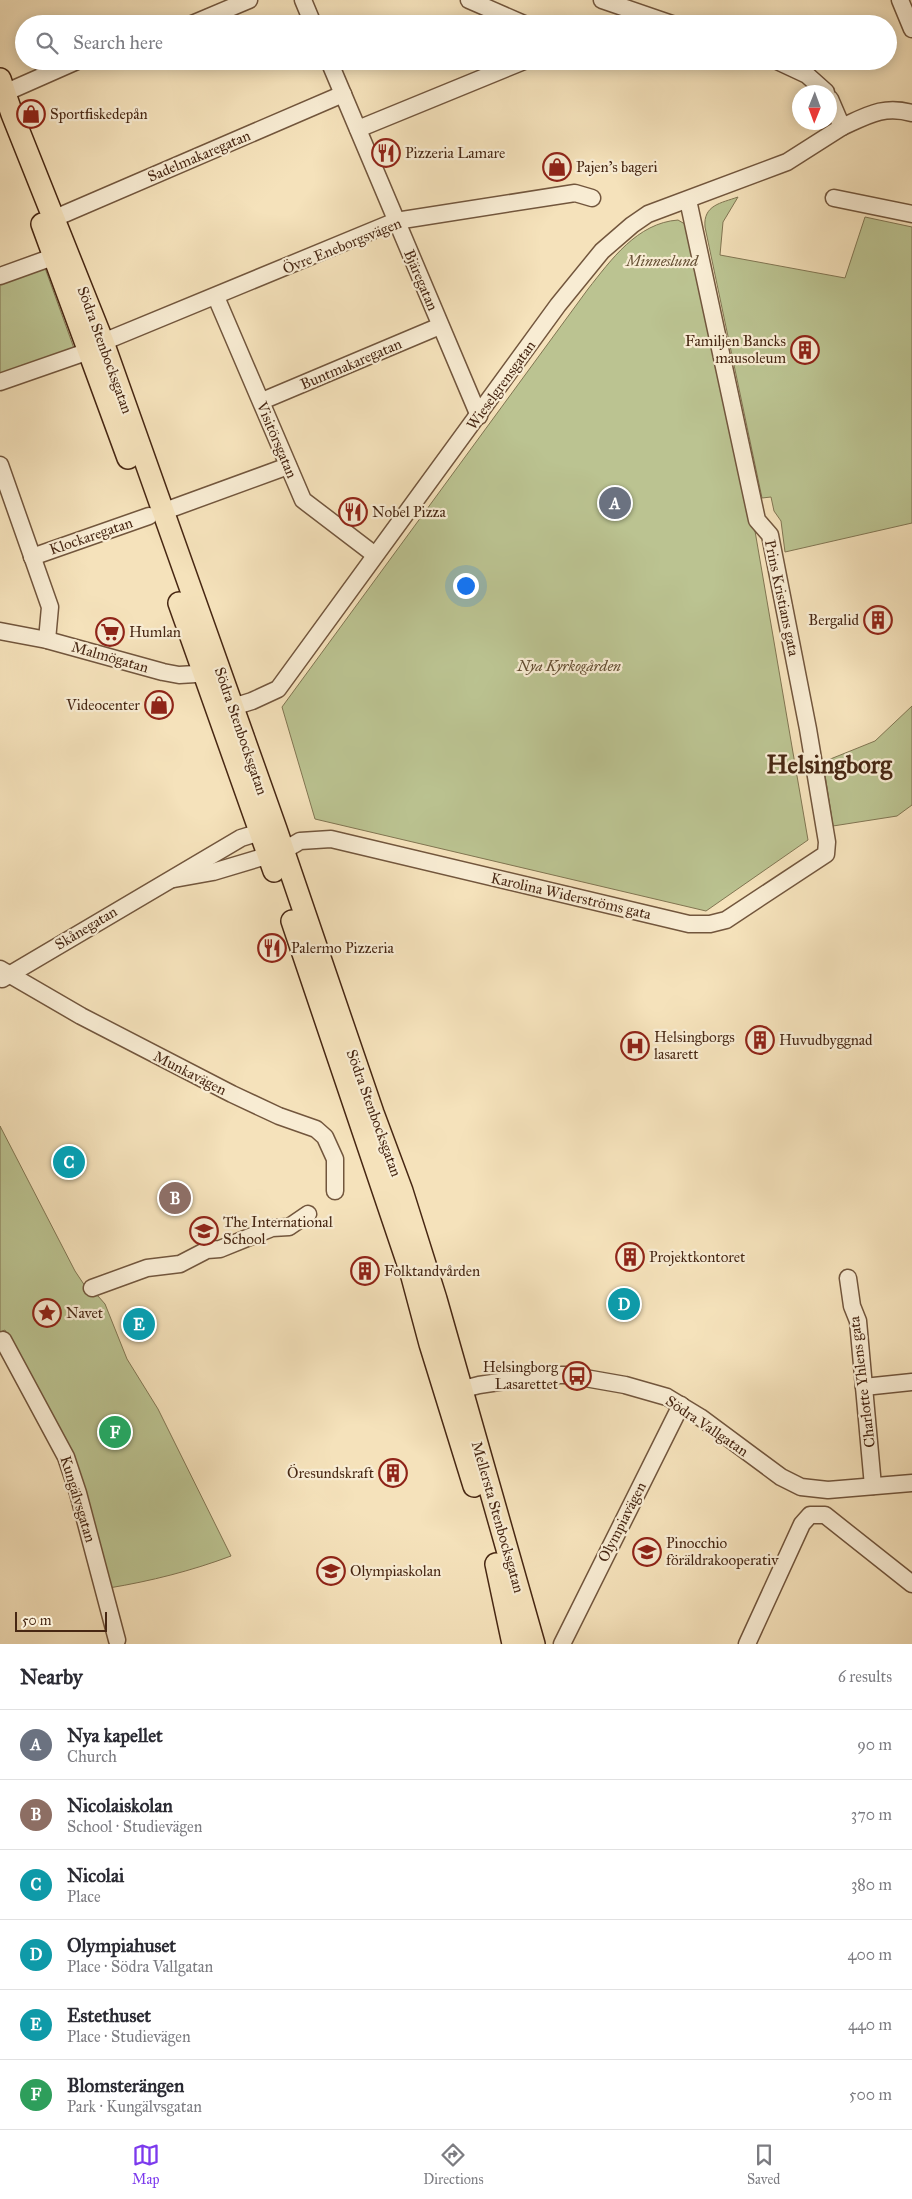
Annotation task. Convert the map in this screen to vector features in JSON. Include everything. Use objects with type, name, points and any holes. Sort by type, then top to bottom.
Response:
[{"type":"main road","name":"Södra Stenbocksgatan","points":[[1,89],[55,218],[61,254]]},
{"type":"main road","name":"Södra Stenbocksgatan","points":[[0,114],[61,254],[96,347],[268,830],[284,849],[373,1114],[402,1191],[454,1391]]},
{"type":"main road","name":"Mellersta Stenbocksgatan","points":[[454,1391],[526,1643]]},
{"type":"street","points":[[213,15],[249,0]]},
{"type":"street","points":[[303,0],[309,15]]},
{"type":"street","points":[[469,0],[503,15]]},
{"type":"street","points":[[602,0],[646,15]]},
{"type":"street","points":[[900,0],[912,29]]},
{"type":"street","points":[[1,89],[52,70]]},
{"type":"street","name":"Bjäregatan","points":[[333,70],[479,416]]},
{"type":"street","points":[[358,129],[502,70]]},
{"type":"street","points":[[796,70],[806,75],[818,85]]},
{"type":"street","name":"Sadelmakaregatan","points":[[55,218],[343,94]]},
{"type":"street","name":"Wieselgrensgatan","points":[[225,709],[252,701],[278,689],[479,416],[558,305],[602,251],[618,236],[648,214],[787,162],[842,127],[883,110],[899,109],[912,114]]},
{"type":"street","points":[[837,115],[842,127]]},
{"type":"street","name":"Övre Eneborgsvägen","points":[[0,382],[96,347],[396,222],[576,193],[592,198]]},
{"type":"street","points":[[834,198],[912,214]]},
{"type":"street","name":"Prins Kristians gata","points":[[688,200],[758,520],[770,535],[810,736],[827,842],[826,854]]},
{"type":"street","points":[[0,276],[61,254]]},
{"type":"street","name":"Visitörsgatan","points":[[216,297],[300,494],[306,503],[375,555]]},
{"type":"street","name":"Buntmakaregatan","points":[[262,402],[440,326]]},
{"type":"street","points":[[0,465],[50,607],[47,640]]},
{"type":"street","name":"Klockaregatan","points":[[32,557],[288,466]]},
{"type":"street","name":"Malmögatan","points":[[0,631],[47,640],[179,675],[213,673]]},
{"type":"street","name":"Skånegatan","points":[[3,974],[140,895],[174,879],[241,838],[268,830]]},
{"type":"street","name":"Karolina Widerströms gata","points":[[284,849],[331,839],[556,894],[689,924],[726,920],[826,854]]},
{"type":"street","name":"Skånegatan","points":[[174,879],[213,872],[284,849]]},
{"type":"street","name":"Munkavägen","points":[[3,974],[232,1094],[279,1116],[316,1129],[325,1137],[334,1159],[335,1192]]},
{"type":"street","points":[[92,1288],[147,1268],[180,1264],[207,1250],[220,1249],[272,1228],[289,1227],[308,1214]]},
{"type":"street","name":"Charlotte Yhlens gata","points":[[848,1278],[852,1306],[858,1321],[874,1486]]},
{"type":"street","name":"Kungälvsgatan","points":[[1,1341],[66,1457],[78,1492],[117,1640]]},
{"type":"street","name":"Södra Vallgatan","points":[[454,1391],[547,1375],[568,1375],[650,1391],[668,1397],[794,1484],[811,1490],[912,1483]]},
{"type":"street","points":[[864,1386],[912,1382]]},
{"type":"street","name":"Olympiavägen","points":[[563,1641],[681,1405]]},
{"type":"street","points":[[747,1644],[807,1517],[815,1514],[825,1515],[912,1584]]},
{"type":"green space","points":[[738,197],[723,222],[720,255],[845,278],[865,217],[912,227],[912,523],[785,552],[781,521],[774,511],[771,497],[762,498],[705,227],[705,220],[710,209],[720,203]]},
{"type":"green space","name":"Nya Kyrkogården","points":[[678,220],[690,227],[755,531],[808,840],[706,911],[315,819],[282,707],[606,266],[626,245],[650,228]]},
{"type":"green space","points":[[45,268],[75,351],[0,377],[0,284]]},
{"type":"green space","points":[[912,706],[912,805],[897,816],[833,826],[823,762],[875,741]]},
{"type":"green space","points":[[0,1126],[75,1271],[89,1292],[98,1296],[105,1304],[127,1359],[158,1409],[231,1556],[171,1575],[109,1588],[81,1480],[5,1330],[0,1332]]},
{"type":"place","name":"Sportfiskedepån","points":[[31,114]]},
{"type":"place","name":"Pizzeria Lamare","points":[[386,153]]},
{"type":"place","name":"Pajen's bageri","points":[[557,167]]},
{"type":"place","name":"Familjen Bancks mausoleum","points":[[805,350]]},
{"type":"place","name":"Nya kapellet","points":[[615,503]]},
{"type":"place","name":"Nobel Pizza","points":[[353,512]]},
{"type":"place","name":"Bergalid","points":[[878,620]]},
{"type":"place","name":"Humlan","points":[[110,632]]},
{"type":"place","name":"Videocenter","points":[[159,705]]},
{"type":"place","name":"Palermo Pizzeria","points":[[272,948]]},
{"type":"place","name":"Huvudbyggnad","points":[[760,1040]]},
{"type":"place","name":"Helsingborgs lasarett","points":[[635,1046]]},
{"type":"place","name":"Nicolai","points":[[69,1162]]},
{"type":"place","name":"Nicolaiskolan","points":[[175,1198]]},
{"type":"place","name":"The International School","points":[[204,1231]]},
{"type":"place","name":"Projektkontoret","points":[[630,1257]]},
{"type":"place","name":"Folktandvården","points":[[365,1271]]},
{"type":"place","name":"Olympiahuset","points":[[624,1304]]},
{"type":"place","name":"Navet","points":[[47,1313]]},
{"type":"place","name":"Estethuset","points":[[139,1324]]},
{"type":"place","name":"Helsingborg Lasarettet","points":[[577,1376]]},
{"type":"place","name":"Blomsterängen","points":[[115,1432]]},
{"type":"place","name":"Öresundskraft","points":[[393,1473]]},
{"type":"place","name":"Pinocchio föräldrakooperativ","points":[[647,1552]]},
{"type":"place","name":"Olympiaskolan","points":[[331,1571]]},
{"type":"district","name":"Helsingborg","points":[[829,764]]},
{"type":"park label","name":"Minneslund","points":[[662,261]]}]
